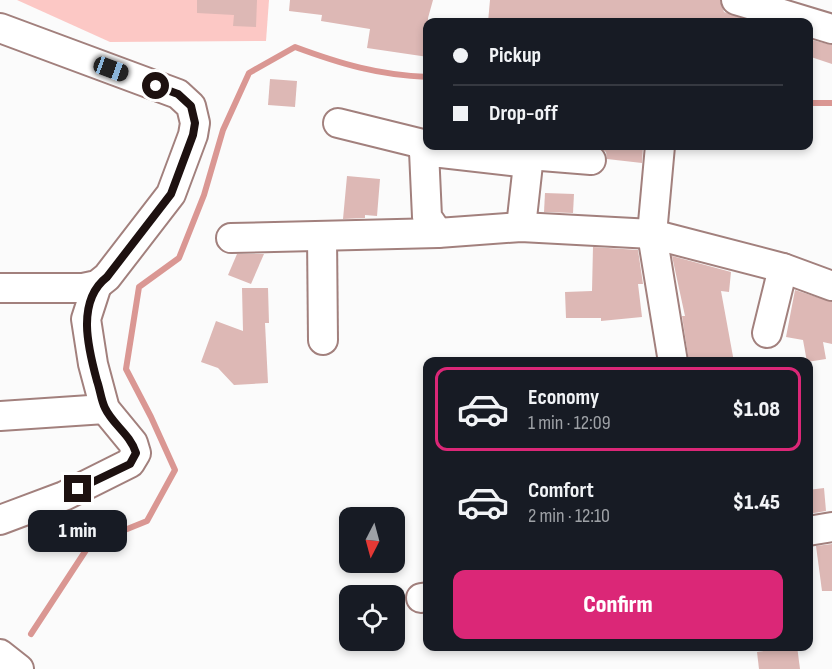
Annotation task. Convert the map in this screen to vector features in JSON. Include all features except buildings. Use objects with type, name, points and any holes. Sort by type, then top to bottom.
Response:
[{"type":"street","points":[[736,0],[796,18]]},
{"type":"street","points":[[813,23],[832,29]]},
{"type":"street","points":[[0,28],[178,94],[191,106],[195,123],[193,135],[171,194],[107,277],[97,285],[83,288],[0,288]]},
{"type":"street","points":[[338,123],[420,143],[423,149]]},
{"type":"street","points":[[660,150],[652,234],[672,357]]},
{"type":"street","points":[[438,233],[427,217],[424,151],[591,160]]},
{"type":"street","points":[[522,227],[529,155]]},
{"type":"street","points":[[231,238],[438,233],[522,227],[652,234],[783,268],[832,286]]},
{"type":"street","points":[[322,236],[323,340]]},
{"type":"street","points":[[767,333],[783,268]]},
{"type":"street","points":[[0,520],[64,496],[130,464],[136,453],[133,443],[105,409],[87,337],[86,319],[97,285]]},
{"type":"street","points":[[0,416],[105,409]]},
{"type":"street","points":[[813,530],[832,527]]},
{"type":"street","points":[[0,654],[19,669]]},
{"type":"shaded area","points":[[17,0],[269,0],[266,41],[110,42]]},
{"type":"waterway","points":[[31,634],[90,544],[147,521],[175,470],[126,369],[139,287],[179,258],[204,195],[223,130],[249,73],[295,47],[360,68],[423,77]]},
{"type":"waterway","points":[[813,103],[832,103]]},
{"type":"route","points":[[78,489],[130,464],[136,453],[133,443],[105,409],[87,337],[86,319],[97,285],[107,277],[171,194],[193,135],[195,123],[191,106],[178,94],[156,86]]}]
